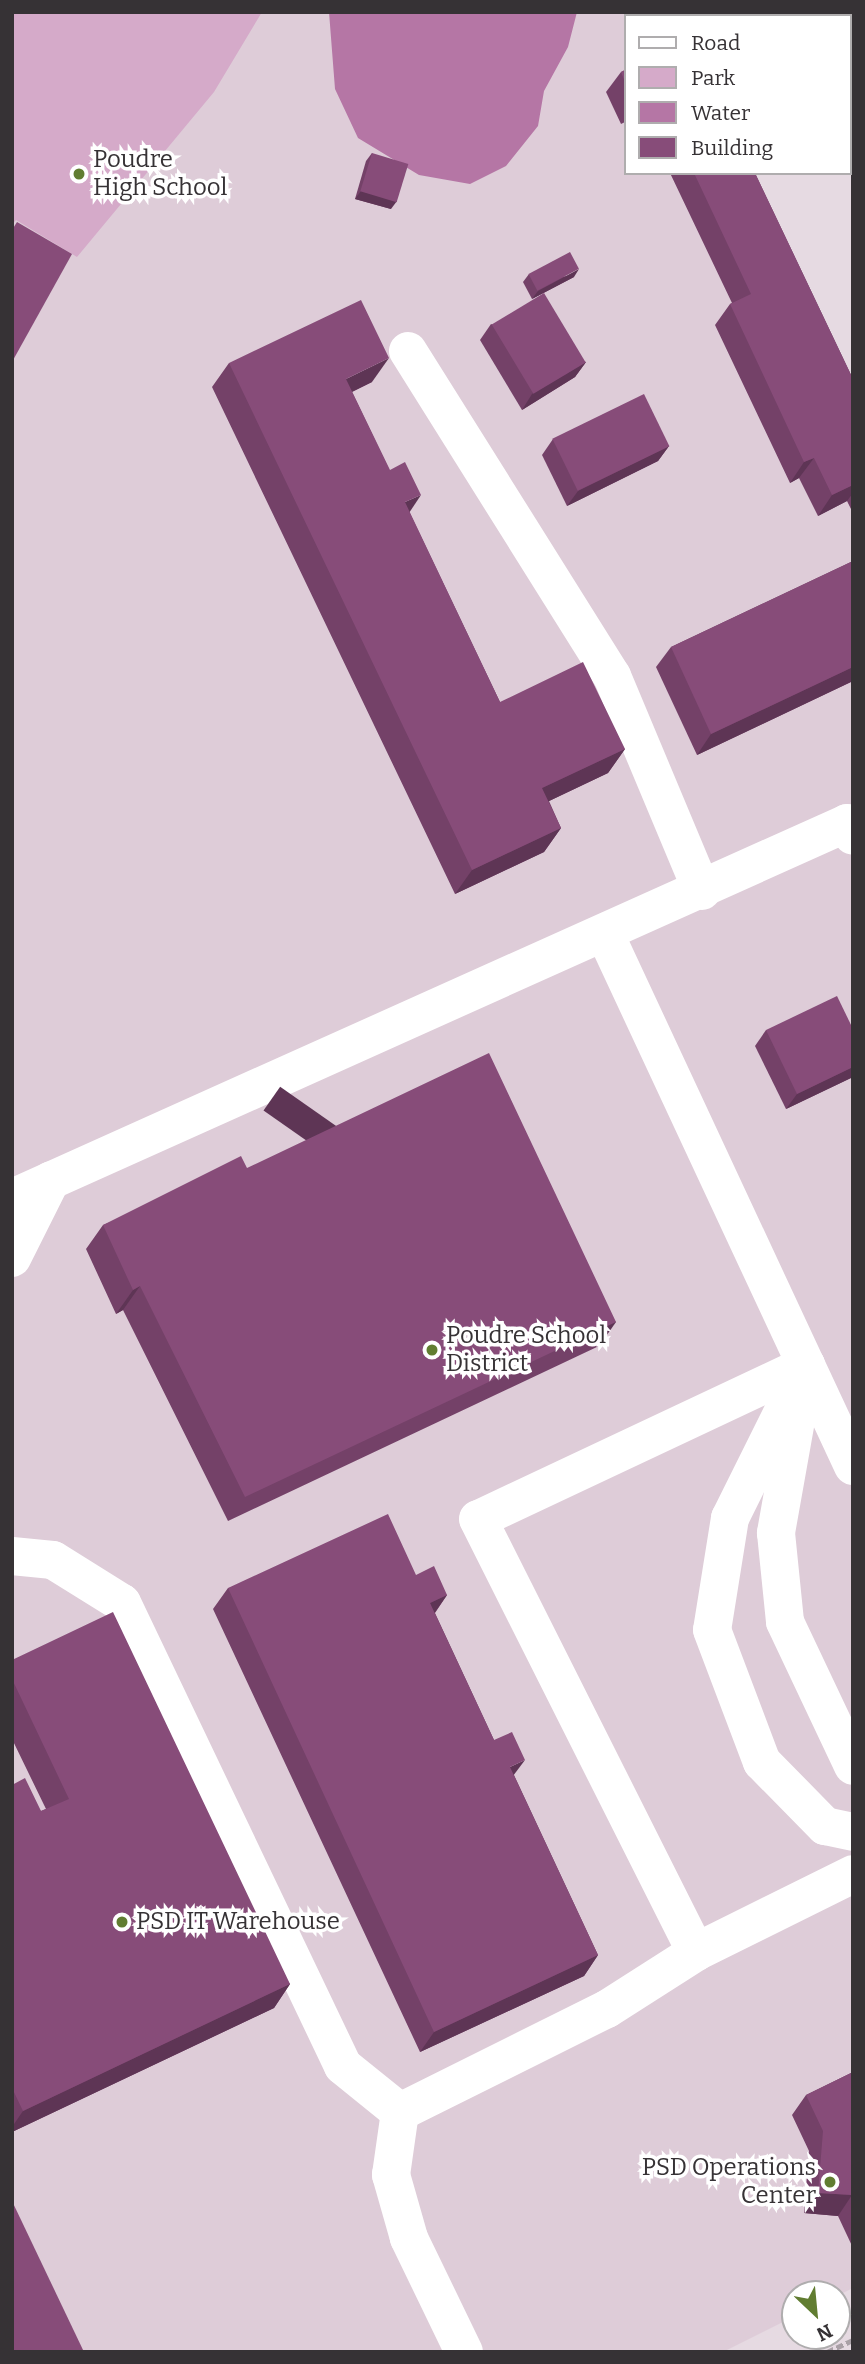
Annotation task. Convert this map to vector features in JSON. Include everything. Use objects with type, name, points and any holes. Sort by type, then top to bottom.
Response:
[{"type":"lane","points":[[408,351],[612,676],[702,891]]},
{"type":"lane","points":[[12,1198],[702,891],[847,823],[853,836]]},
{"type":"lane","points":[[606,934],[852,1461]]},
{"type":"lane","points":[[12,1258],[51,1180]]},
{"type":"lane","points":[[806,1365],[776,1533],[785,1622],[853,1766]]},
{"type":"lane","points":[[806,1365],[730,1518],[712,1630],[762,1762],[825,1826],[853,1832]]},
{"type":"lane","points":[[696,1952],[478,1519],[806,1365]]},
{"type":"lane","points":[[12,1556],[53,1560],[122,1603],[343,2066],[400,2112]]},
{"type":"lane","points":[[400,2112],[607,2009],[696,1952],[853,1874]]},
{"type":"lane","points":[[400,2112],[391,2175],[409,2238],[464,2352]]},
{"type":"path","points":[[827,2352],[853,2340]]},
{"type":"shaded area","name":"Poudre School District","points":[[12,12],[662,12],[663,14],[624,14],[624,175],[740,175],[853,411],[853,2288],[851,2289],[851,2280],[781,2280],[781,2323],[723,2352],[12,2352]]},
{"type":"green space","name":"Poudre High School","points":[[12,12],[262,12],[214,92],[77,257],[16,220],[12,225]]},
{"type":"water","points":[[329,12],[577,12],[568,47],[544,91],[538,126],[506,166],[470,184],[419,175],[358,138],[335,89]]},
{"type":"building","points":[[372,153],[408,164],[397,202],[360,191]]},
{"type":"building","points":[[695,175],[756,175],[853,379],[853,485],[832,495],[814,458],[804,462],[730,304],[751,294]]},
{"type":"building","points":[[17,222],[72,254],[12,362],[12,230]]},
{"type":"building","points":[[570,252],[579,269],[537,291],[529,274]]},
{"type":"building","points":[[544,293],[586,362],[533,394],[492,324]]},
{"type":"building","points":[[361,300],[389,358],[346,379],[390,470],[405,462],[421,495],[405,502],[500,702],[583,662],[625,749],[542,788],[561,828],[472,870],[229,363]]},
{"type":"building","points":[[644,394],[669,446],[578,491],[552,439]]},
{"type":"building","points":[[853,561],[853,667],[711,734],[671,647]]},
{"type":"building","points":[[837,996],[853,1029],[853,1067],[797,1094],[766,1030]]},
{"type":"building","points":[[489,1053],[616,1322],[245,1497],[140,1286],[133,1290],[103,1225],[241,1156],[247,1168]]},
{"type":"building","points":[[388,1514],[416,1575],[434,1566],[447,1595],[430,1603],[494,1740],[512,1732],[525,1760],[510,1767],[598,1955],[434,2032],[228,1588]]},
{"type":"building","name":"PSD IT Warehouse","points":[[113,1612],[290,1984],[23,2111],[12,2088],[12,1785],[25,1778],[41,1811],[69,1799],[12,1679],[12,1660]]},
{"type":"building","points":[[853,2072],[853,2197],[818,2193],[823,2131],[806,2095]]},
{"type":"building","points":[[12,2201],[84,2352],[12,2352]]},
{"type":"place","name":"Poudre High School","points":[[79,174]]},
{"type":"place","name":"Poudre School District","points":[[432,1350]]},
{"type":"place","name":"PSD IT Warehouse","points":[[122,1922]]},
{"type":"place","name":"PSD Operations Center","points":[[830,2182]]}]
